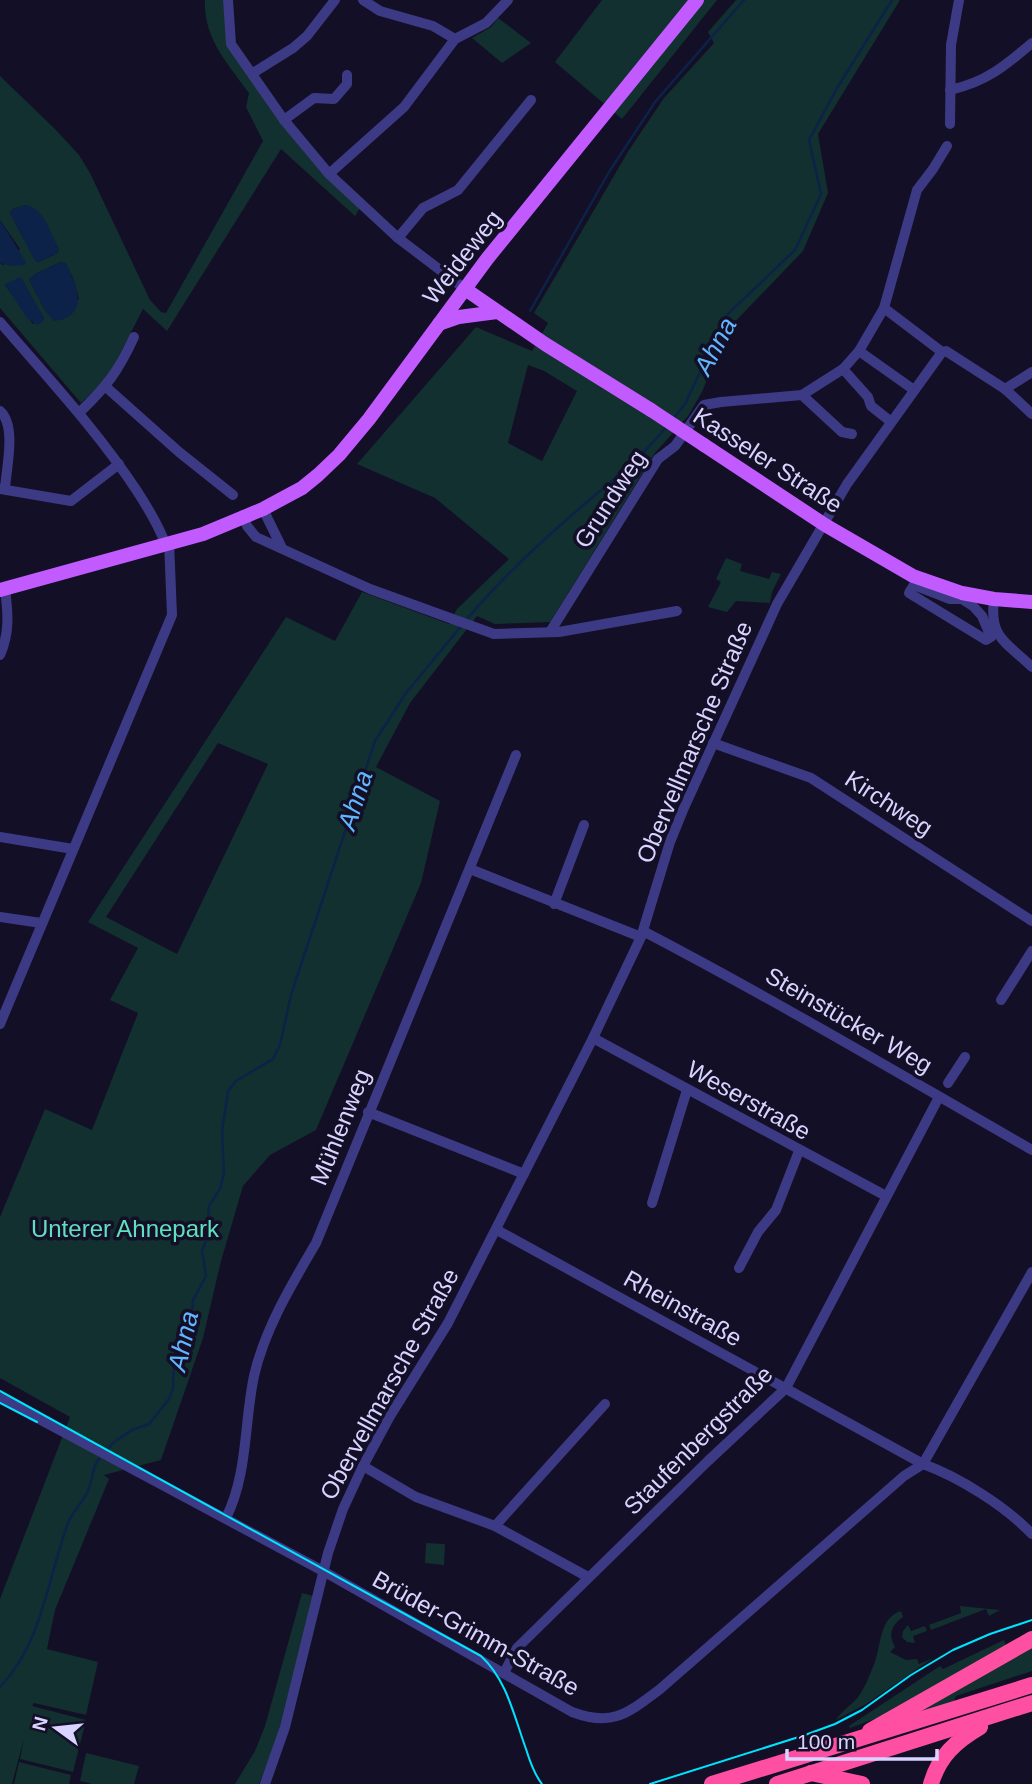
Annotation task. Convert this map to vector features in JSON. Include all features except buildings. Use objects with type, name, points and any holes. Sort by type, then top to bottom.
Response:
[{"type":"highway","points":[[854,1741],[1032,1639]]},
{"type":"highway","points":[[712,1784],[1032,1685]]},
{"type":"highway","points":[[777,1784],[1032,1703]]},
{"type":"highway","points":[[932,1784],[940,1761],[954,1744],[1002,1713]]},
{"type":"highway","points":[[808,1773],[862,1784]]},
{"type":"main road","name":"Weideweg","points":[[3,589],[203,534],[263,509],[302,488],[339,455],[369,419],[465,289],[697,0]]},
{"type":"main road","name":"Kasseler Straße","points":[[465,289],[825,525],[913,576],[962,593],[1032,602]]},
{"type":"main road","points":[[439,324],[459,317],[498,312]]},
{"type":"street","points":[[228,0],[231,44],[284,120],[329,174],[398,238],[465,289]]},
{"type":"street","points":[[253,73],[307,36],[335,0]]},
{"type":"street","points":[[363,0],[380,11],[433,26],[455,39]]},
{"type":"street","points":[[329,174],[404,107],[455,39],[486,23],[508,0]]},
{"type":"street","points":[[950,124],[950,45],[959,0]]},
{"type":"street","points":[[950,90],[974,85],[1002,69],[1032,43]]},
{"type":"street","points":[[284,120],[314,98],[334,99],[347,84],[347,75]]},
{"type":"street","points":[[398,238],[423,208],[458,190],[531,100]]},
{"type":"street","points":[[852,434],[842,432],[802,395],[843,369],[859,351],[884,308],[917,190],[947,146]]},
{"type":"street","points":[[884,308],[943,351],[1005,389],[1032,414]]},
{"type":"street","points":[[0,322],[119,464],[159,525],[167,542],[172,615],[1,1018]]},
{"type":"street","points":[[79,413],[106,387],[120,367],[134,337]]},
{"type":"street","points":[[859,351],[914,390]]},
{"type":"street","name":"Obervellmarsche Straße","points":[[265,1784],[285,1727],[339,1521],[363,1466],[390,1416],[448,1323],[593,1038],[642,934],[670,842],[782,594],[847,484],[943,351]]},
{"type":"street","points":[[843,369],[868,397],[871,405],[890,421]]},
{"type":"street","points":[[1005,389],[1032,372]]},
{"type":"street","points":[[106,387],[179,452],[233,495]]},
{"type":"street","name":"Grundweg","points":[[550,632],[658,459],[675,446],[704,405],[802,395]]},
{"type":"street","points":[[0,411],[4,415],[10,442],[2,489],[71,501],[119,464]]},
{"type":"street","points":[[263,509],[281,546]]},
{"type":"street","points":[[243,516],[256,537],[281,546],[370,589],[494,634],[550,632],[677,611]]},
{"type":"street","points":[[914,585],[950,599],[962,599],[982,616],[991,637],[986,640],[909,593],[911,589],[914,585]]},
{"type":"street","points":[[0,655],[8,631],[9,615],[3,589]]},
{"type":"street","points":[[994,599],[992,618],[996,633],[1032,667]]},
{"type":"street","name":"Kirchweg","points":[[713,743],[811,778],[1032,920]]},
{"type":"street","name":"Mühlenweg","points":[[226,1518],[239,1484],[249,1402],[264,1346],[285,1297],[316,1243],[516,755]]},
{"type":"street","points":[[554,904],[584,825]]},
{"type":"street","points":[[0,837],[74,849]]},
{"type":"street","name":"Steinstücker Weg","points":[[470,869],[554,904],[642,934],[747,985],[1032,1150]]},
{"type":"street","points":[[0,917],[41,923]]},
{"type":"street","points":[[1001,1000],[1032,951]]},
{"type":"street","name":"Weserstraße","points":[[593,1038],[886,1196]]},
{"type":"street","points":[[948,1083],[965,1057]]},
{"type":"street","points":[[652,1203],[687,1090]]},
{"type":"street","name":"Staufenbergstraße","points":[[504,1673],[517,1648],[786,1388],[939,1097]]},
{"type":"street","points":[[368,1112],[524,1174]]},
{"type":"street","points":[[738,1268],[758,1231],[776,1210],[799,1151]]},
{"type":"street","name":"Rheinstraße","points":[[496,1230],[923,1464]]},
{"type":"street","points":[[1032,1272],[923,1464],[994,1502],[1032,1534]]},
{"type":"street","name":"Brüder-Grimm-Straße","points":[[0,1398],[324,1571],[572,1712],[590,1719],[611,1720],[629,1713],[659,1690],[904,1476],[923,1464]]},
{"type":"street","points":[[495,1526],[605,1404]]},
{"type":"street","points":[[363,1466],[416,1497],[495,1526],[588,1577]]},
{"type":"green space","points":[[205,0],[223,0],[227,42],[360,208],[355,216],[281,149],[167,331],[143,309],[108,377],[81,403],[0,308],[0,263],[3,265],[20,249],[0,220],[0,76],[79,155],[150,300],[161,312],[166,313],[263,141],[246,107],[249,93],[218,50],[205,14]],"holes":[[[26,205],[41,215],[59,250],[38,262],[10,213],[13,209]],[[61,262],[66,264],[79,299],[46,312],[29,279]],[[5,285],[34,303],[44,318],[33,324]]]},
{"type":"green space","points":[[602,0],[717,0],[622,119],[555,62]]},
{"type":"green space","name":"Unterer Ahnepark","points":[[736,0],[900,0],[818,134],[828,193],[803,251],[728,329],[702,392],[688,416],[655,453],[550,622],[495,624],[477,616],[410,703],[376,767],[440,801],[421,883],[316,1130],[270,1155],[243,1186],[221,1261],[203,1338],[161,1460],[104,1475],[109,1479],[55,1610],[47,1649],[98,1662],[86,1715],[34,1703],[32,1706],[86,1720],[73,1772],[20,1759],[24,1738],[12,1784],[0,1784],[0,1599],[70,1417],[0,1378],[0,1217],[45,1109],[92,1130],[138,1013],[110,1000],[138,948],[88,922],[286,617],[335,641],[362,592],[449,624],[457,609],[509,559],[435,498],[357,464],[476,327],[532,351],[548,323],[534,313],[629,150],[664,98],[714,43],[708,32]],"holes":[[[528,365],[544,371],[577,391],[542,461],[508,443]],[[218,743],[268,764],[177,954],[106,917]]]},
{"type":"green space","points":[[498,18],[531,43],[502,63],[472,38],[491,27]]},
{"type":"green space","points":[[726,558],[742,564],[740,571],[769,579],[772,572],[781,574],[770,603],[736,601],[727,612],[708,607],[721,582],[716,579]]},
{"type":"green space","points":[[426,1543],[445,1544],[444,1565],[425,1563]]},
{"type":"green space","points":[[302,1593],[313,1596],[290,1691],[268,1761],[259,1784],[235,1784],[255,1751],[265,1726]]},
{"type":"green space","points":[[960,1606],[1000,1610],[989,1616],[986,1609],[931,1630],[929,1625],[961,1613]]},
{"type":"green space","points":[[901,1611],[903,1617],[892,1630],[895,1647],[890,1652],[906,1660],[917,1659],[919,1664],[933,1658],[866,1704],[836,1720],[861,1693],[875,1662],[885,1625],[894,1614]]},
{"type":"green space","points":[[908,1625],[911,1631],[925,1626],[927,1631],[913,1636],[915,1643],[907,1642],[902,1637]]},
{"type":"green space","points":[[1004,1640],[1007,1649],[883,1716],[850,1728],[849,1726],[940,1666],[943,1669]]},
{"type":"green space","points":[[1032,1645],[1032,1671],[956,1696],[954,1702],[909,1716]]},
{"type":"green space","points":[[86,1753],[139,1766],[134,1784],[92,1784],[80,1781]]},
{"type":"green space","points":[[19,1762],[71,1775],[69,1784],[14,1784]]},
{"type":"water","points":[[26,205],[33,207],[43,217],[59,250],[38,262],[35,261],[10,213],[13,209]]},
{"type":"water","points":[[0,220],[26,262],[25,265],[11,266],[0,263]]},
{"type":"water","points":[[61,262],[66,264],[70,272],[78,299],[73,313],[54,321],[46,312],[29,279]]},
{"type":"water","points":[[21,277],[44,318],[43,322],[37,325],[27,318],[5,284]]},
{"type":"waterway","points":[[530,311],[609,172],[655,102],[744,0]]},
{"type":"waterway","name":"Ahna","points":[[674,418],[685,404],[727,315],[795,250],[821,194],[809,140],[837,88],[892,0]]},
{"type":"waterway","name":"Ahna","points":[[466,620],[517,565],[634,461],[667,426]]},
{"type":"waterway","name":"Ahna","points":[[106,1451],[132,1430],[149,1424],[169,1399],[173,1389],[174,1360],[190,1334],[193,1300],[206,1276],[202,1251],[207,1238],[209,1206],[220,1189],[224,1173],[222,1131],[228,1091],[236,1081],[273,1059],[280,1045],[291,995],[375,741],[406,693],[462,625]]},
{"type":"waterway","name":"Ahna","points":[[0,1687],[26,1651],[42,1609],[68,1523],[88,1491],[101,1456]]},
{"type":"tram line","points":[[0,1391],[481,1656],[504,1687],[531,1763],[542,1784]]},
{"type":"tram line","points":[[0,1403],[37,1422]]},
{"type":"tram line","points":[[650,1784],[835,1724],[862,1710],[911,1675],[953,1650],[1032,1620]]}]
